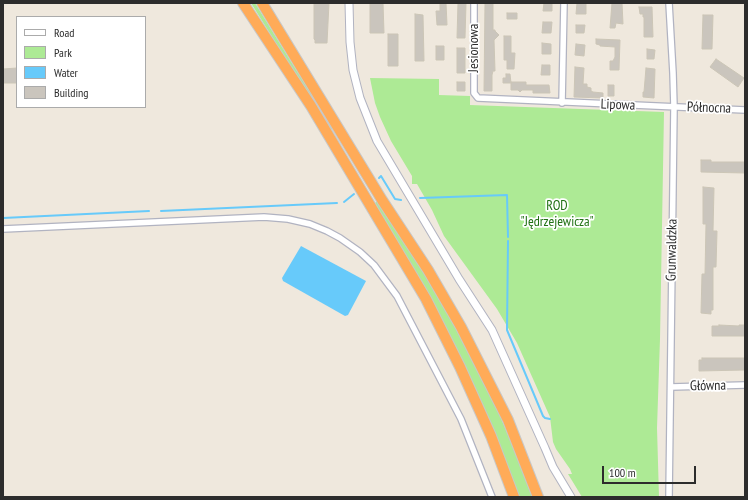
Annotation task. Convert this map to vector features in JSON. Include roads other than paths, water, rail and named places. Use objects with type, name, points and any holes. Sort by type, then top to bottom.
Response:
[{"type":"highway","points":[[243,3],[311,106],[426,299],[463,373],[491,436],[514,497]]},
{"type":"highway","points":[[262,3],[461,327],[508,420],[538,497]]},
{"type":"street","points":[[349,3],[350,42],[353,70],[362,103],[377,141],[492,330],[548,455],[571,497]]},
{"type":"street","name":"Jesionowa","points":[[474,3],[474,93]]},
{"type":"street","points":[[562,103],[564,3]]},
{"type":"street","name":"Grunwaldzka","points":[[669,3],[674,107],[669,497]]},
{"type":"street","name":"Lipowa","points":[[474,93],[478,98],[486,100],[674,107]]},
{"type":"street","name":"Północna","points":[[674,107],[745,110]]},
{"type":"street","points":[[3,229],[264,217],[288,219],[310,224],[333,234],[360,252],[374,265],[396,296],[461,419],[492,497]]},
{"type":"street","name":"Główna","points":[[670,386],[745,385]]},
{"type":"water","points":[[301,246],[366,281],[348,315],[345,316],[283,281],[282,278]]},
{"type":"waterway","points":[[379,178],[381,176],[395,199],[401,200]]},
{"type":"waterway","points":[[344,202],[354,194]]},
{"type":"waterway","points":[[420,198],[507,195],[508,237]]},
{"type":"waterway","points":[[161,211],[337,203]]},
{"type":"waterway","points":[[3,218],[149,211]]},
{"type":"waterway","points":[[508,241],[507,330],[543,416],[550,419]]},
{"type":"park label","name":"ROD \"Jędrzejewicza\"","points":[[557,214]]}]
